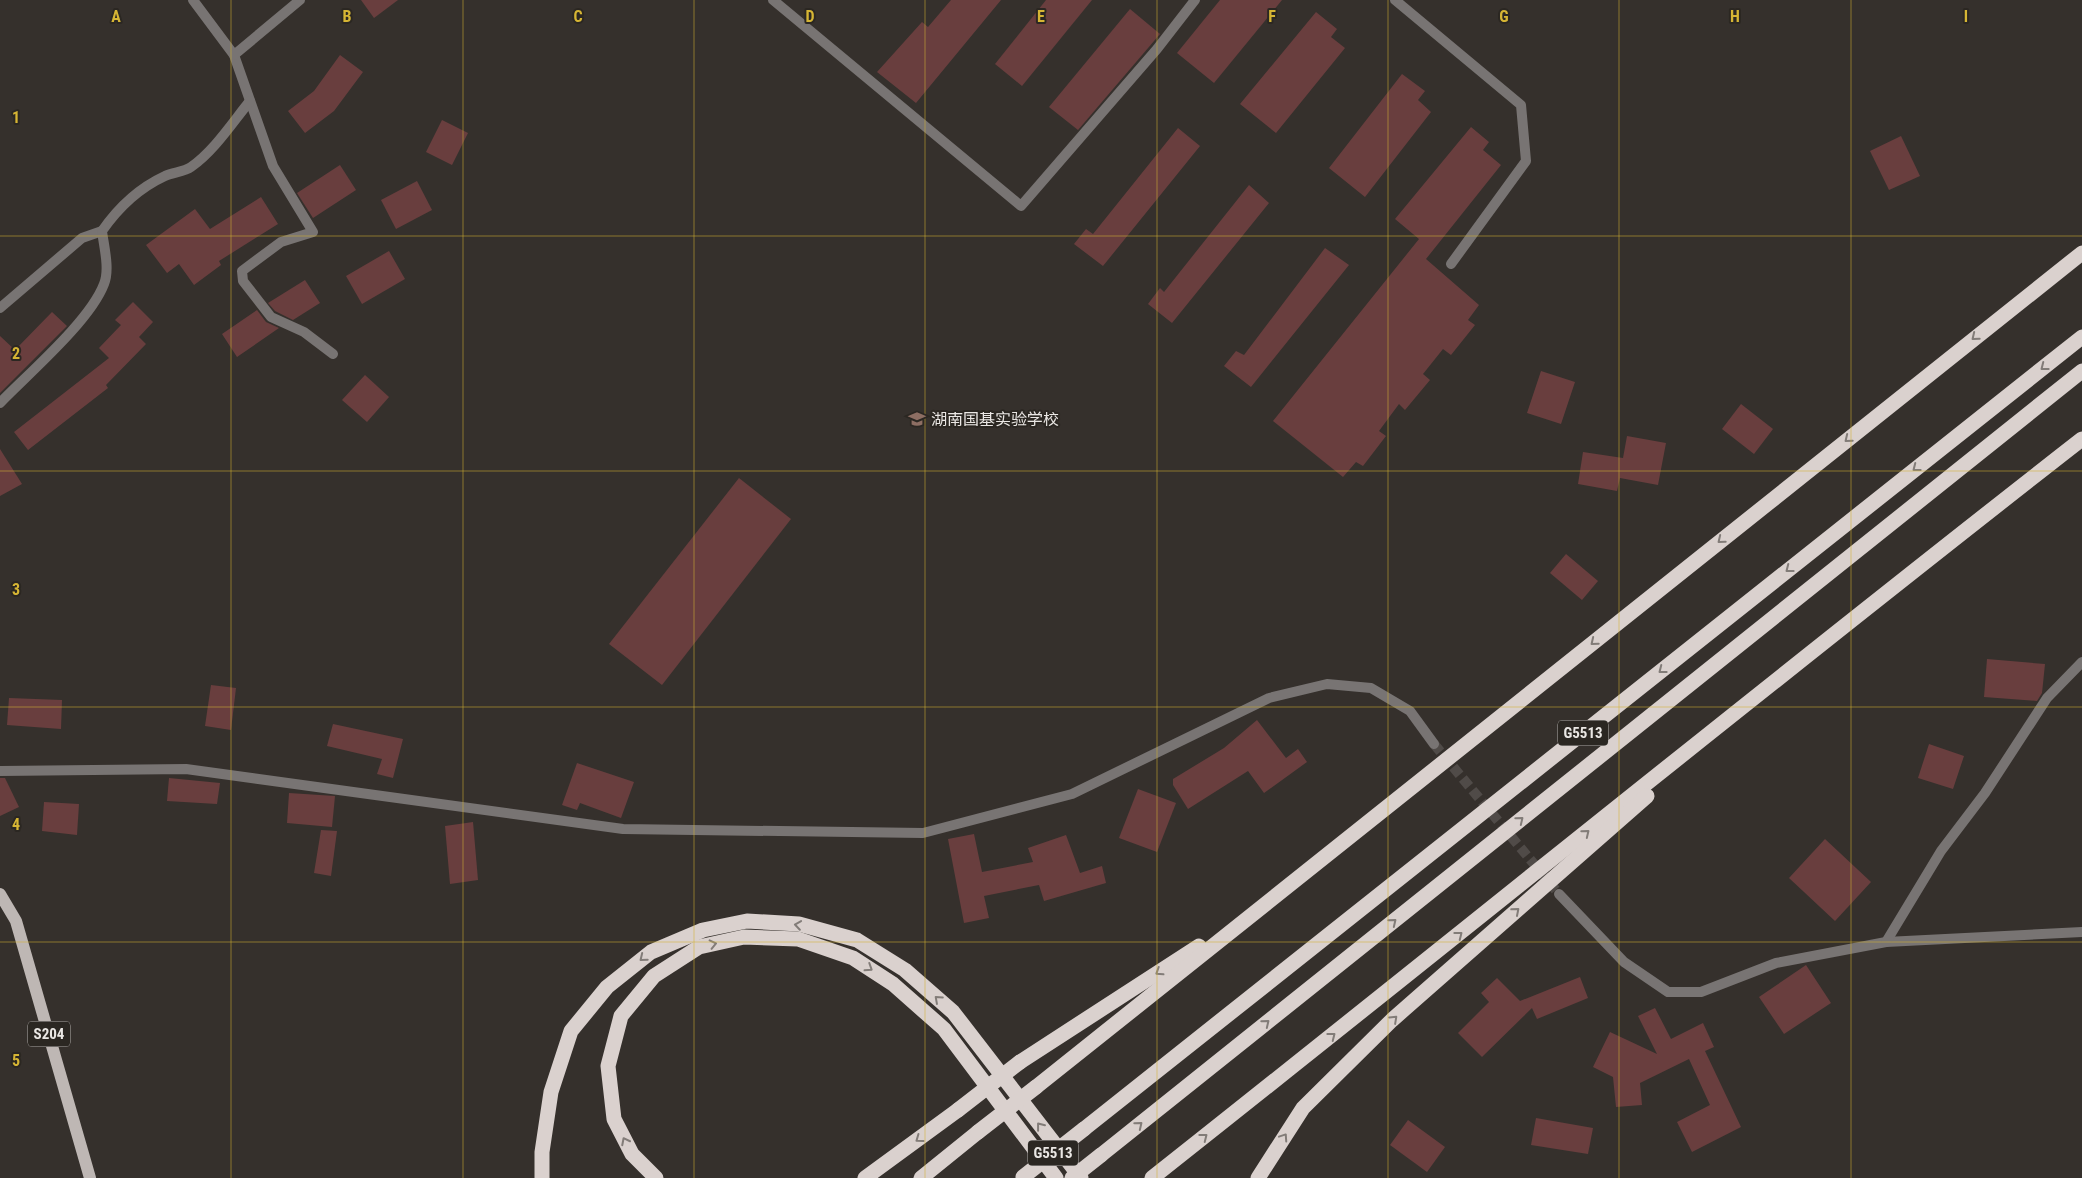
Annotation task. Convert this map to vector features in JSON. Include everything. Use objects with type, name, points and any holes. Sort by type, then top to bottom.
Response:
[{"type":"highway","points":[[1995,321],[2082,247]]},
{"type":"highway","points":[[922,1178],[2082,253]]},
{"type":"highway","name":"G5513","points":[[1022,1178],[2082,337]]},
{"type":"highway","name":"G5513","points":[[1072,1178],[2082,371]]},
{"type":"highway","points":[[1152,1178],[1503,900],[1825,639],[2082,439]]},
{"type":"highway","points":[[1258,1178],[1303,1108],[1392,1020],[1825,639]]},
{"type":"highway","points":[[865,1178],[1020,1062],[1274,898]]},
{"type":"highway","points":[[542,1178],[542,1152],[551,1092],[571,1032],[607,987],[651,952],[703,930],[747,921],[799,924],[857,940],[905,970],[952,1012],[1081,1178]]},
{"type":"highway","points":[[656,1178],[632,1154],[614,1119],[608,1066],[621,1016],[654,976],[700,947],[744,937],[798,939],[853,958],[893,984],[944,1029],[1056,1178]]},
{"type":"main road","name":"S204","points":[[0,894],[16,921],[90,1178]]},
{"type":"street","points":[[194,0],[234,55],[273,166],[313,232],[281,242],[242,271],[243,281],[271,317],[304,332],[333,354]]},
{"type":"street","points":[[234,55],[300,0]]},
{"type":"street","points":[[773,0],[1022,206],[1157,49],[1195,0]]},
{"type":"street","points":[[1395,0],[1520,105],[1526,161],[1451,264]]},
{"type":"street","points":[[0,308],[82,238],[102,231],[114,214],[146,186],[168,175],[189,168],[204,157],[250,101]]},
{"type":"street","points":[[0,403],[78,324],[97,297],[105,283],[106,267],[102,231]]},
{"type":"street","points":[[1886,942],[1941,851],[1985,793],[2048,698],[2082,662]]},
{"type":"street","points":[[0,771],[186,769],[623,829],[923,833],[1072,794],[1269,698],[1327,684],[1371,688],[1410,710],[1434,744]]},
{"type":"street","points":[[1559,894],[1624,962],[1668,992],[1701,992],[1776,963],[1886,942],[2082,932]]},
{"type":"building","points":[[361,0],[398,0],[374,18]]},
{"type":"building","points":[[951,0],[1001,0],[916,103],[877,72],[922,22],[928,27]]},
{"type":"building","points":[[1046,0],[1092,0],[1022,86],[995,64]]},
{"type":"building","points":[[1220,0],[1282,0],[1214,83],[1177,53]]},
{"type":"building","points":[[1130,9],[1160,34],[1078,130],[1049,107]]},
{"type":"building","points":[[1316,12],[1337,29],[1331,37],[1345,48],[1276,133],[1240,104]]},
{"type":"building","points":[[340,55],[363,72],[334,111],[305,133],[288,111],[314,91]]},
{"type":"building","points":[[1402,74],[1425,91],[1418,100],[1431,112],[1365,197],[1329,168]]},
{"type":"building","points":[[442,120],[468,133],[452,165],[426,152]]},
{"type":"building","points":[[1471,127],[1489,142],[1483,150],[1501,165],[1426,259],[1479,305],[1468,320],[1475,325],[1451,355],[1443,349],[1423,374],[1430,380],[1405,410],[1399,404],[1379,431],[1386,436],[1363,466],[1356,462],[1343,477],[1273,421],[1419,239],[1395,219]]},
{"type":"building","points":[[1178,128],[1200,146],[1103,266],[1074,244],[1086,229],[1093,234]]},
{"type":"building","points":[[1901,136],[1920,176],[1889,190],[1870,151]]},
{"type":"building","points":[[340,165],[356,190],[313,218],[297,193]]},
{"type":"building","points":[[417,181],[432,210],[396,229],[381,200]]},
{"type":"building","points":[[1249,185],[1269,203],[1172,323],[1148,304],[1160,288],[1164,292]]},
{"type":"building","points":[[261,197],[278,224],[219,261],[221,265],[194,285],[179,264],[167,273],[146,245],[195,209],[210,229]]},
{"type":"building","points":[[1325,248],[1349,265],[1251,387],[1224,366],[1236,351],[1244,355]]},
{"type":"building","points":[[389,251],[405,279],[362,304],[346,276]]},
{"type":"building","points":[[305,280],[320,303],[293,320],[275,311],[268,303]]},
{"type":"building","points":[[133,302],[153,322],[139,337],[146,344],[106,385],[108,388],[28,450],[14,432],[109,358],[99,348],[121,325],[115,320]]},
{"type":"building","points":[[257,310],[266,322],[279,328],[237,357],[222,334]]},
{"type":"building","points":[[52,312],[67,326],[0,393],[0,336],[15,350]]},
{"type":"building","points":[[1541,371],[1575,382],[1561,424],[1527,413]]},
{"type":"building","points":[[365,375],[389,397],[367,422],[342,400]]},
{"type":"building","points":[[1741,404],[1773,429],[1754,454],[1722,429]]},
{"type":"building","points":[[1627,436],[1666,443],[1658,485],[1620,478],[1617,491],[1578,484],[1583,452],[1623,458]]},
{"type":"building","points":[[0,449],[22,484],[0,496]]},
{"type":"building","points":[[739,478],[791,519],[662,685],[609,644]]},
{"type":"building","points":[[1566,554],[1598,581],[1582,600],[1550,573]]},
{"type":"building","points":[[1987,659],[2045,664],[2042,693],[2037,701],[1984,697]]},
{"type":"building","points":[[211,685],[236,688],[231,730],[205,726]]},
{"type":"building","points":[[9,698],[62,700],[61,729],[7,725]]},
{"type":"building","points":[[1257,720],[1286,758],[1298,749],[1307,762],[1264,793],[1248,771],[1188,809],[1173,785],[1173,779],[1224,748]]},
{"type":"building","points":[[333,724],[403,739],[393,778],[377,774],[382,759],[327,746]]},
{"type":"building","points":[[1929,744],[1964,756],[1953,789],[1918,778]]},
{"type":"building","points":[[577,763],[634,782],[621,818],[580,803],[577,810],[562,805]]},
{"type":"building","points":[[0,778],[5,778],[19,807],[0,816]]},
{"type":"building","points":[[169,778],[220,783],[217,804],[167,801]]},
{"type":"building","points":[[1138,789],[1176,803],[1157,852],[1119,838]]},
{"type":"building","points":[[289,793],[335,796],[332,827],[287,823]]},
{"type":"building","points":[[44,802],[79,804],[77,835],[42,831]]},
{"type":"building","points":[[473,822],[478,880],[450,884],[445,826]]},
{"type":"building","points":[[321,830],[337,831],[331,876],[314,873]]},
{"type":"building","points":[[974,834],[982,872],[1033,862],[1028,848],[1066,835],[1080,873],[1102,866],[1106,883],[1044,901],[1039,885],[984,896],[989,918],[964,923],[948,839]]},
{"type":"building","points":[[1825,839],[1871,882],[1835,921],[1789,878]]},
{"type":"building","points":[[1806,965],[1831,1003],[1784,1034],[1759,997]]},
{"type":"building","points":[[1580,977],[1588,998],[1537,1019],[1532,1008],[1482,1057],[1458,1033],[1489,1002],[1481,993],[1497,978],[1520,1001]]},
{"type":"building","points":[[1655,1008],[1671,1039],[1703,1023],[1714,1047],[1705,1051],[1741,1127],[1692,1152],[1677,1122],[1710,1105],[1689,1059],[1640,1083],[1642,1105],[1616,1107],[1613,1077],[1593,1067],[1610,1032],[1657,1054],[1638,1016]]},
{"type":"building","points":[[1536,1118],[1593,1128],[1588,1154],[1531,1145]]},
{"type":"building","points":[[1408,1120],[1445,1147],[1427,1172],[1390,1145]]},
{"type":"tunnel","points":[[1434,744],[1559,894]]},
{"type":"place","name":"湖南国基实验学校","points":[[917,419]]}]
